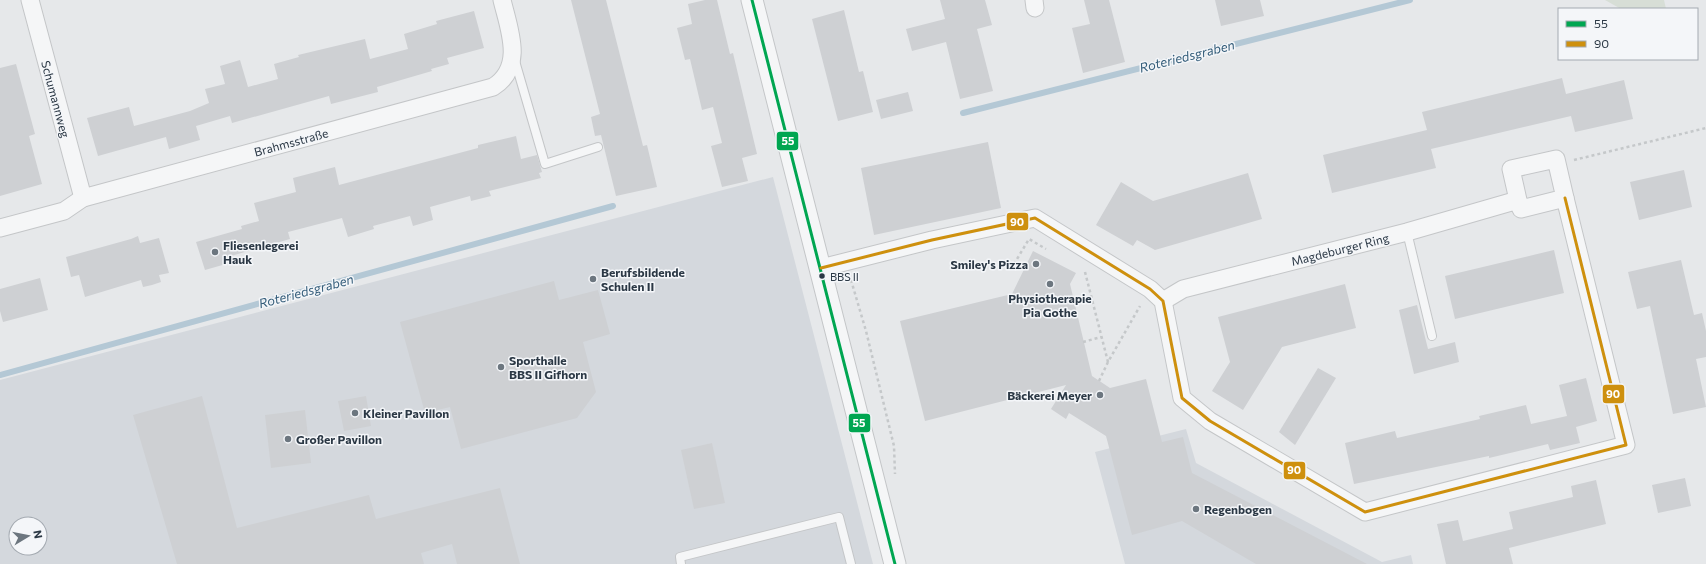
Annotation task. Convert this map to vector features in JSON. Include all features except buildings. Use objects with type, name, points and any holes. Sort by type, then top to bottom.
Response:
[{"type":"street","name":"Schumannweg","points":[[30,0],[83,198]]},
{"type":"street","name":"Brahmsstraße","points":[[0,228],[64,211],[83,198],[493,87],[503,80],[510,67],[513,54],[511,35],[502,0]]},
{"type":"street","points":[[752,0],[895,564]]},
{"type":"street","points":[[821,268],[932,240],[1035,218],[1150,289],[1163,301],[1182,398],[1210,421],[1365,512],[1626,445],[1556,159],[1511,169],[1521,209],[1565,198]]},
{"type":"street","name":"Magdeburger Ring","points":[[1163,301],[1183,290],[1406,232],[1518,200]]},
{"type":"lane","points":[[513,54],[546,164],[598,147]]},
{"type":"lane","points":[[1406,232],[1432,336]]},
{"type":"lane","points":[[681,564],[680,558],[840,517],[851,564]]},
{"type":"path","points":[[1557,164],[1706,128]]},
{"type":"path","points":[[1014,264],[1029,240],[1048,251]]},
{"type":"path","points":[[1080,269],[1086,273],[1108,362]]},
{"type":"path","points":[[1099,381],[1108,362],[1150,289]]},
{"type":"path","points":[[1084,342],[1101,337]]},
{"type":"shaded area","points":[[1605,0],[1664,0],[1666,8],[1619,8]]},
{"type":"shaded area","name":"Berufsbildende Schulen II","points":[[773,177],[873,564],[0,564],[0,380]]},
{"type":"shaded area","name":"Regenbogen","points":[[1186,429],[1196,463],[1382,562],[1411,555],[1413,564],[1125,564],[1095,452]]},
{"type":"waterway","name":"Roteriedsgraben","points":[[963,113],[1410,0]]},
{"type":"waterway","name":"Roteriedsgraben","points":[[0,375],[613,206]]},
{"type":"transit line","name":"55","points":[[752,0],[895,564]]},
{"type":"transit line","name":"90","points":[[821,268],[932,240],[1035,218],[1150,289],[1163,301],[1182,398],[1210,421],[1365,512],[1626,445],[1565,198]]},
{"type":"place","name":"Fliesenlegerei Hauk","points":[[215,252]]},
{"type":"place","name":"Smiley's Pizza","points":[[1036,264]]},
{"type":"place","name":"BBS II","points":[[822,276]]},
{"type":"place","name":"Berufsbildende Schulen II","points":[[593,279]]},
{"type":"place","name":"Physiotherapie Pia Gothe","points":[[1050,284]]},
{"type":"place","name":"Sporthalle BBS II Gifhorn","points":[[501,367]]},
{"type":"place","name":"Bäckerei Meyer","points":[[1100,395]]},
{"type":"place","name":"Kleiner Pavillon","points":[[355,413]]},
{"type":"place","name":"Großer Pavillon","points":[[288,439]]},
{"type":"place","name":"Regenbogen","points":[[1196,509]]}]
